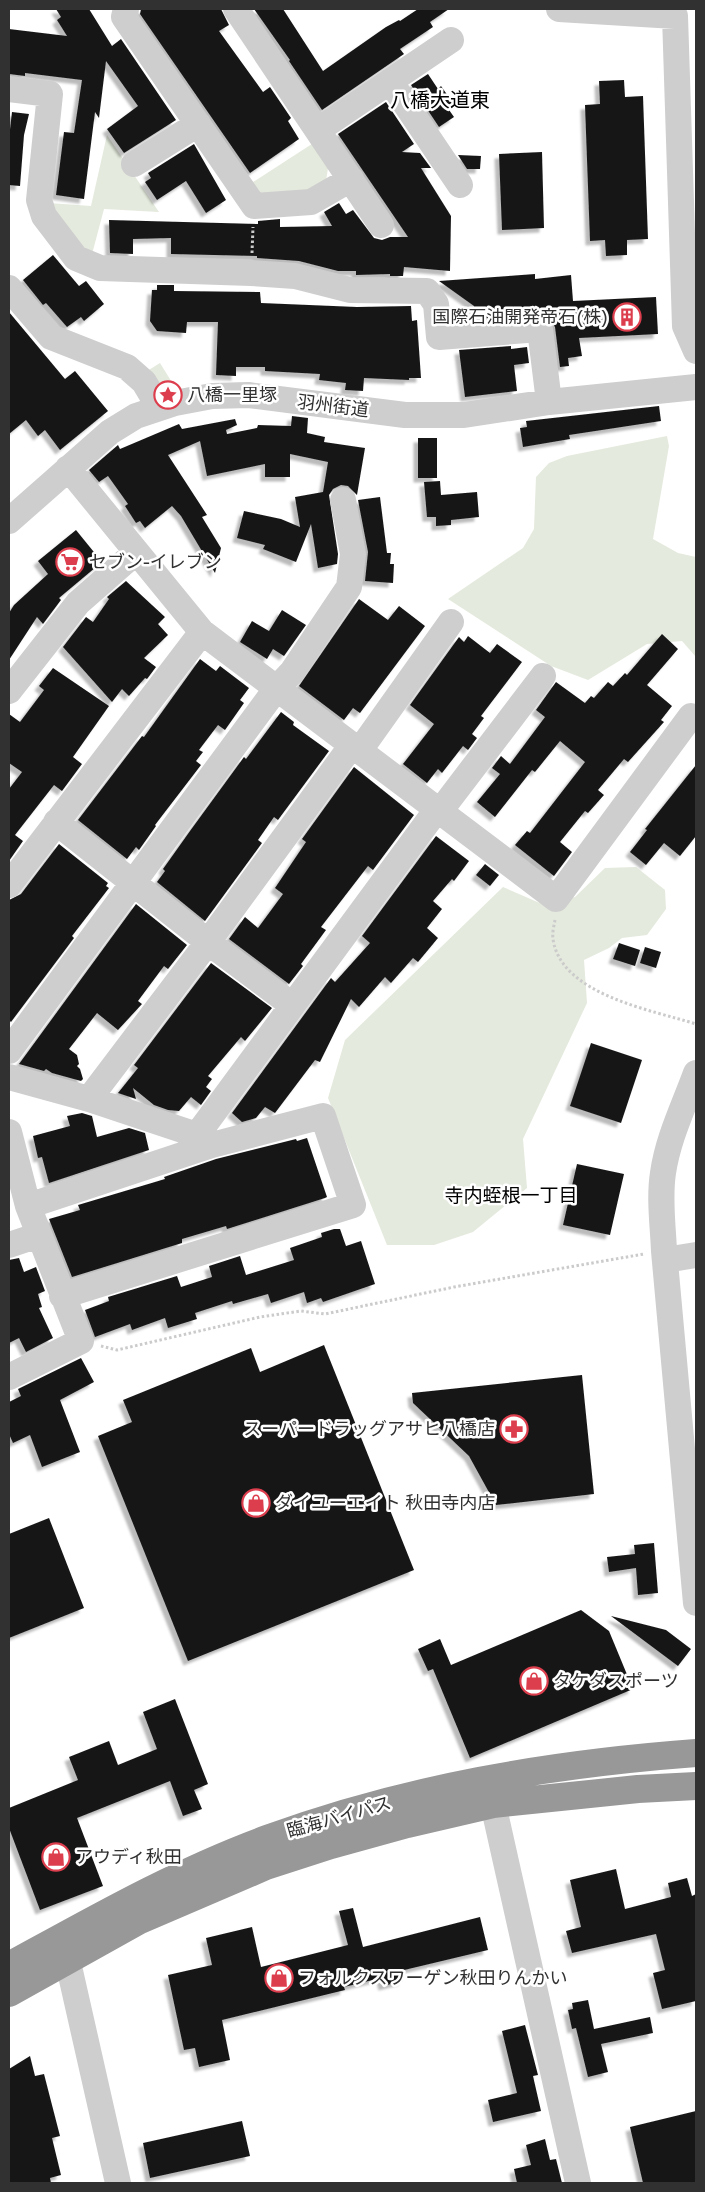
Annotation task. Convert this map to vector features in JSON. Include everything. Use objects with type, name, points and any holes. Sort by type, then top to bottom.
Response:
[{"type":"highway","name":"臨海バイパス","points":[[9,1993],[64,1948],[182,1874],[267,1839],[348,1813],[492,1777],[607,1760],[696,1753]]},
{"type":"highway","name":"臨海バイパス","points":[[9,1966],[138,1921],[266,1866],[388,1829],[493,1804],[638,1789],[696,1786]]},
{"type":"street","points":[[126,9],[124,17],[254,206],[312,202],[351,179]]},
{"type":"street","points":[[236,9],[381,225]]},
{"type":"street","points":[[559,9],[675,16],[685,326],[696,351]]},
{"type":"street","points":[[318,130],[450,40]]},
{"type":"street","points":[[390,81],[460,185]]},
{"type":"street","points":[[9,89],[50,94],[39,200],[44,216],[76,258],[100,268],[295,276],[350,290],[427,291],[436,304],[439,337],[540,329],[549,402]]},
{"type":"street","points":[[134,164],[198,124]]},
{"type":"street","points":[[9,288],[51,337],[127,367],[144,382],[159,407]]},
{"type":"street","name":"羽州街道","points":[[9,521],[110,432],[136,416],[159,407],[212,396],[248,395],[405,415],[464,415],[549,402],[696,387]]},
{"type":"street","points":[[68,468],[135,553],[202,632],[276,689],[440,809],[556,900],[691,716]]},
{"type":"street","points":[[9,1051],[276,689],[292,672],[349,588],[353,554],[343,500]]},
{"type":"street","points":[[9,691],[78,603],[135,553]]},
{"type":"street","points":[[89,1099],[451,622]]},
{"type":"street","points":[[9,885],[202,632]]},
{"type":"street","points":[[205,1140],[292,1005],[543,676]]},
{"type":"street","points":[[56,822],[133,884],[292,1005]]},
{"type":"street","points":[[696,1073],[669,1145],[662,1175],[665,1256],[696,1603]]},
{"type":"street","points":[[9,1077],[89,1099],[205,1140]]},
{"type":"street","points":[[28,1206],[205,1140],[323,1116],[353,1204],[62,1296]]},
{"type":"street","points":[[9,1132],[28,1206],[81,1341],[9,1377]]},
{"type":"street","points":[[9,1245],[39,1235]]},
{"type":"street","points":[[665,1256],[696,1255]]},
{"type":"street","points":[[493,1804],[578,2183]]},
{"type":"street","points":[[64,1948],[118,2183]]},
{"type":"path","points":[[251,273],[254,206]]},
{"type":"path","points":[[556,900],[553,938],[557,952],[566,967],[587,986],[603,994],[696,1024]]},
{"type":"path","points":[[81,1341],[117,1350],[260,1317],[301,1311],[325,1314],[454,1287],[665,1256]]},
{"type":"shaded area","points":[[107,135],[159,212],[104,209],[91,258],[49,203],[91,206]]},
{"type":"shaded area","points":[[315,142],[329,162],[326,181],[315,191],[260,198],[250,184]]},
{"type":"shaded area","points":[[160,363],[173,384],[156,394],[144,373]]},
{"type":"shaded area","points":[[667,436],[669,446],[653,539],[678,553],[696,557],[696,657],[682,641],[647,644],[588,680],[551,666],[448,599],[523,548],[534,529],[536,477],[549,463],[567,456]]},
{"type":"shaded area","points":[[636,867],[665,890],[666,909],[647,935],[622,938],[609,948],[584,960],[587,1003],[523,1139],[527,1188],[473,1232],[434,1245],[387,1245],[328,1098],[345,1040],[503,887],[542,904],[575,897],[605,868]]},
{"type":"building","points":[[56,9],[89,9],[112,46],[121,39],[176,120],[124,153],[107,129],[138,106],[106,61],[99,118],[95,112],[84,199],[56,195],[64,132],[74,133],[82,80],[25,73],[25,76],[9,74],[9,29],[67,36],[57,20],[61,17]]},
{"type":"building","points":[[141,9],[221,9],[229,25],[219,31],[263,92],[270,87],[291,118],[288,121],[299,139],[250,173],[140,14]]},
{"type":"building","points":[[254,9],[283,9],[323,71],[386,27],[400,21],[418,9],[449,9],[430,22],[433,27],[400,49],[404,54],[322,110]]},
{"type":"building","points":[[428,74],[438,89],[441,86],[453,103],[447,107],[454,117],[439,127],[411,85]]},
{"type":"building","points":[[624,80],[625,97],[643,96],[648,239],[627,240],[627,255],[606,256],[605,240],[590,241],[585,105],[600,104],[599,81]]},
{"type":"building","points":[[386,102],[414,144],[402,152],[420,153],[431,168],[421,168],[451,216],[450,271],[404,267],[403,276],[390,276],[390,274],[356,275],[356,271],[338,271],[299,261],[257,258],[257,256],[171,254],[171,238],[133,239],[133,254],[110,253],[109,220],[258,224],[258,221],[280,219],[280,227],[332,226],[324,212],[339,203],[346,214],[353,210],[374,238],[382,240],[390,237],[408,237],[338,134]]},
{"type":"building","points":[[12,112],[29,114],[24,135],[20,186],[9,185],[9,138]]},
{"type":"building","points":[[194,144],[226,200],[206,213],[186,181],[157,200],[145,182],[151,178],[148,173]]},
{"type":"building","points":[[542,152],[544,228],[502,230],[499,154]]},
{"type":"building","points":[[458,155],[481,156],[480,169],[467,169]]},
{"type":"building","points":[[53,255],[79,286],[86,281],[104,304],[84,321],[81,317],[67,327],[46,303],[43,305],[23,280]]},
{"type":"building","points":[[535,274],[535,279],[571,275],[573,301],[656,297],[658,334],[579,338],[582,356],[568,358],[569,366],[560,367],[555,327],[546,314],[475,319],[474,306],[439,281]]},
{"type":"building","points":[[157,285],[174,285],[174,291],[260,292],[261,303],[357,307],[411,306],[412,321],[417,320],[421,378],[409,378],[409,380],[364,378],[363,391],[345,390],[346,383],[319,380],[320,374],[265,371],[265,367],[236,367],[236,376],[216,375],[218,322],[187,322],[186,333],[157,331],[150,321],[152,290],[157,290]]},
{"type":"building","points":[[9,312],[65,379],[75,371],[108,411],[60,450],[45,430],[38,436],[26,420],[9,434]]},
{"type":"building","points":[[511,346],[511,349],[527,347],[529,363],[514,365],[517,391],[465,397],[459,350]]},
{"type":"building","points":[[659,406],[661,421],[569,435],[570,439],[523,447],[520,428],[527,427],[526,421]]},
{"type":"building","points":[[292,416],[308,418],[307,433],[325,437],[324,442],[365,448],[357,495],[348,486],[341,485],[333,489],[329,495],[338,554],[337,564],[318,568],[311,524],[296,562],[263,549],[265,545],[237,538],[244,511],[281,519],[300,527],[295,497],[323,492],[328,462],[290,454],[290,477],[265,477],[265,464],[207,476],[200,441],[168,455],[207,515],[202,517],[221,548],[215,573],[181,516],[172,506],[145,528],[140,521],[136,523],[125,506],[128,504],[108,476],[99,482],[89,470],[118,445],[120,449],[179,424],[182,429],[235,419],[237,425],[226,430],[227,434],[257,428],[258,425],[291,426]]},
{"type":"building","points":[[418,438],[437,438],[437,478],[418,478]]},
{"type":"building","points":[[440,481],[441,495],[477,492],[479,517],[451,520],[451,525],[436,526],[436,517],[427,517],[424,482]]},
{"type":"building","points":[[380,497],[387,553],[391,553],[390,564],[394,564],[393,583],[365,581],[368,552],[358,500]]},
{"type":"building","points":[[76,530],[102,562],[59,598],[61,600],[43,624],[37,617],[9,660],[9,613],[14,605],[48,574],[38,561]]},
{"type":"building","points":[[126,581],[165,617],[158,624],[168,635],[144,658],[156,667],[147,679],[145,678],[129,696],[122,689],[112,702],[63,647],[86,617],[93,622],[109,599],[107,597]]},
{"type":"building","points":[[359,599],[388,620],[399,606],[425,626],[360,713],[353,708],[344,720],[299,686]]},
{"type":"building","points":[[282,610],[306,625],[284,656],[273,649],[267,659],[240,642],[252,621],[269,631]]},
{"type":"building","points":[[662,634],[678,649],[647,685],[672,706],[661,720],[664,722],[628,762],[624,759],[598,790],[604,795],[588,813],[585,811],[560,842],[572,852],[554,876],[515,845],[527,831],[530,833],[585,762],[560,741],[535,772],[532,770],[495,817],[477,802],[500,774],[492,768],[501,756],[510,764],[545,717],[536,710],[556,682],[585,703],[591,696],[594,698],[608,682],[613,686],[625,673],[627,675]]},
{"type":"building","points":[[468,636],[490,653],[497,644],[522,662],[481,716],[484,718],[472,734],[477,738],[468,750],[463,746],[442,773],[438,769],[427,783],[403,764],[434,724],[410,705],[459,637],[464,642]]},
{"type":"building","points":[[200,659],[216,671],[220,666],[249,688],[240,700],[244,703],[225,730],[218,725],[199,750],[203,752],[196,761],[201,765],[155,825],[139,850],[136,847],[127,859],[78,820],[142,736],[144,737]]},
{"type":"building","points":[[53,668],[109,706],[73,757],[82,764],[62,791],[54,785],[15,835],[23,841],[9,861],[9,789],[22,772],[9,763],[9,714],[20,722],[44,690],[39,686]]},
{"type":"building","points":[[281,712],[294,722],[293,725],[329,751],[278,820],[274,817],[258,840],[262,843],[205,921],[157,882],[165,871],[163,869],[190,831],[244,757],[246,759]]},
{"type":"building","points":[[696,765],[696,836],[680,856],[664,843],[646,865],[630,852],[647,830],[645,829]]},
{"type":"building","points":[[354,767],[414,815],[373,870],[368,866],[321,927],[326,930],[289,984],[229,939],[245,917],[258,928],[283,894],[275,888],[306,842],[302,839]]},
{"type":"building","points":[[436,836],[469,861],[454,881],[452,879],[433,901],[442,909],[427,928],[438,938],[418,962],[413,958],[391,983],[385,977],[359,1007],[351,999],[320,1062],[315,1060],[275,1113],[265,1107],[256,1118],[242,1122],[232,1113],[331,978],[335,982],[370,943],[362,936]]},
{"type":"building","points":[[59,844],[108,883],[106,886],[109,888],[72,936],[74,938],[11,1022],[9,1020],[9,900],[21,894]]},
{"type":"building","points":[[485,864],[499,875],[490,886],[476,875]]},
{"type":"building","points":[[136,904],[187,945],[168,969],[164,966],[138,1001],[142,1004],[118,1030],[97,1013],[69,1049],[77,1055],[79,1064],[77,1066],[83,1079],[81,1081],[52,1073],[46,1069],[44,1071],[19,1064]]},
{"type":"building","points":[[619,943],[640,950],[635,966],[613,959]]},
{"type":"building","points":[[645,947],[661,952],[656,968],[640,963]]},
{"type":"building","points":[[211,963],[272,1008],[245,1041],[241,1037],[208,1076],[212,1079],[206,1087],[211,1091],[201,1105],[191,1097],[179,1111],[168,1110],[154,1105],[133,1088],[136,1099],[118,1093],[138,1068],[134,1065]]},
{"type":"building","points":[[591,1043],[642,1060],[621,1123],[570,1106]]},
{"type":"building","points":[[82,1113],[92,1116],[97,1137],[129,1128],[145,1133],[149,1150],[49,1183],[42,1157],[38,1158],[33,1136],[70,1126],[67,1116]]},
{"type":"building","points":[[307,1138],[327,1197],[227,1229],[226,1226],[182,1239],[182,1243],[72,1277],[49,1219],[80,1210],[78,1205],[165,1179],[164,1177],[216,1159]]},
{"type":"building","points":[[577,1164],[624,1174],[610,1235],[563,1225]]},
{"type":"building","points":[[340,1229],[346,1246],[361,1241],[375,1284],[323,1302],[321,1298],[307,1303],[304,1292],[271,1303],[268,1294],[233,1304],[232,1301],[195,1313],[197,1319],[168,1328],[165,1318],[132,1330],[130,1324],[95,1337],[85,1310],[109,1301],[108,1297],[177,1276],[181,1287],[212,1277],[209,1266],[240,1256],[246,1275],[294,1260],[290,1248],[322,1237],[321,1233]]},
{"type":"building","points":[[19,1258],[24,1272],[36,1267],[45,1291],[38,1294],[42,1307],[39,1308],[53,1338],[26,1352],[19,1338],[9,1343],[9,1260]]},
{"type":"building","name":"ダイユーエイト 秋田寺内店","points":[[324,1345],[414,1570],[188,1661],[98,1436],[132,1422],[123,1400],[251,1348],[260,1372]]},
{"type":"building","points":[[81,1358],[94,1382],[60,1400],[80,1452],[42,1467],[30,1435],[13,1443],[9,1434],[9,1402],[21,1396],[18,1389]]},
{"type":"building","name":"スーパードラッグアサヒ八橋店","points":[[582,1375],[594,1494],[496,1505],[469,1456],[413,1403],[412,1393]]},
{"type":"building","points":[[49,1518],[84,1608],[9,1638],[9,1534]]},
{"type":"building","points":[[654,1543],[658,1593],[638,1595],[636,1568],[609,1572],[607,1557],[635,1554],[634,1545]]},
{"type":"building","name":"タケダスポーツ","points":[[581,1610],[609,1631],[633,1689],[470,1758],[433,1669],[428,1671],[418,1649],[440,1639],[451,1665]]},
{"type":"building","points":[[611,1616],[666,1630],[691,1649],[678,1666]]},
{"type":"building","name":"アウディ秋田","points":[[175,1699],[208,1784],[194,1790],[202,1809],[183,1816],[170,1781],[77,1818],[103,1886],[40,1910],[9,1828],[9,1808],[78,1780],[69,1757],[109,1741],[118,1765],[157,1749],[143,1712]]},
{"type":"building","points":[[616,1869],[625,1909],[671,1897],[668,1883],[687,1878],[692,1896],[696,1894],[696,2001],[662,2009],[653,1973],[665,1970],[656,1934],[572,1953],[566,1931],[581,1927],[570,1880]]},
{"type":"building","points":[[353,1908],[363,1947],[480,1917],[488,1950],[400,1971],[403,1981],[383,1986],[381,1978],[344,1987],[345,1990],[222,2020],[230,2060],[199,2067],[195,2048],[184,2050],[168,1975],[212,1965],[206,1938],[252,1927],[261,1967],[348,1945],[339,1911]]},
{"type":"building","points":[[588,2000],[594,2029],[650,2017],[653,2033],[601,2044],[608,2072],[588,2077],[576,2028],[572,2029],[568,2010],[573,2009],[572,2003]]},
{"type":"building","points":[[525,2025],[538,2075],[533,2076],[541,2111],[493,2122],[488,2100],[517,2093],[502,2031]]},
{"type":"building","points":[[30,2056],[35,2076],[44,2074],[60,2136],[52,2138],[61,2175],[50,2178],[51,2183],[9,2183],[9,2069]]},
{"type":"building","points":[[696,2111],[696,2183],[643,2183],[630,2127]]},
{"type":"building","points":[[242,2121],[250,2156],[150,2178],[143,2143]]},
{"type":"building","points":[[545,2139],[550,2160],[556,2159],[562,2183],[517,2183],[514,2169],[531,2165],[526,2145]]},
{"type":"place","name":"国際石油開発帝石(株)","points":[[627,317]]},
{"type":"place","name":"八橋一里塚","points":[[168,395]]},
{"type":"place","name":"セブン-イレブン","points":[[70,562]]},
{"type":"place","name":"スーパードラッグアサヒ八橋店","points":[[514,1429]]},
{"type":"place","name":"ダイユーエイト 秋田寺内店","points":[[256,1503]]},
{"type":"place","name":"タケダスポーツ","points":[[534,1681]]},
{"type":"place","name":"アウディ秋田","points":[[56,1857]]},
{"type":"place","name":"フォルクスワーゲン秋田りんかい","points":[[279,1978]]},
{"type":"district","name":"八橋大道東","points":[[440,100]]},
{"type":"district","name":"寺内蛭根一丁目","points":[[511,1195]]}]
